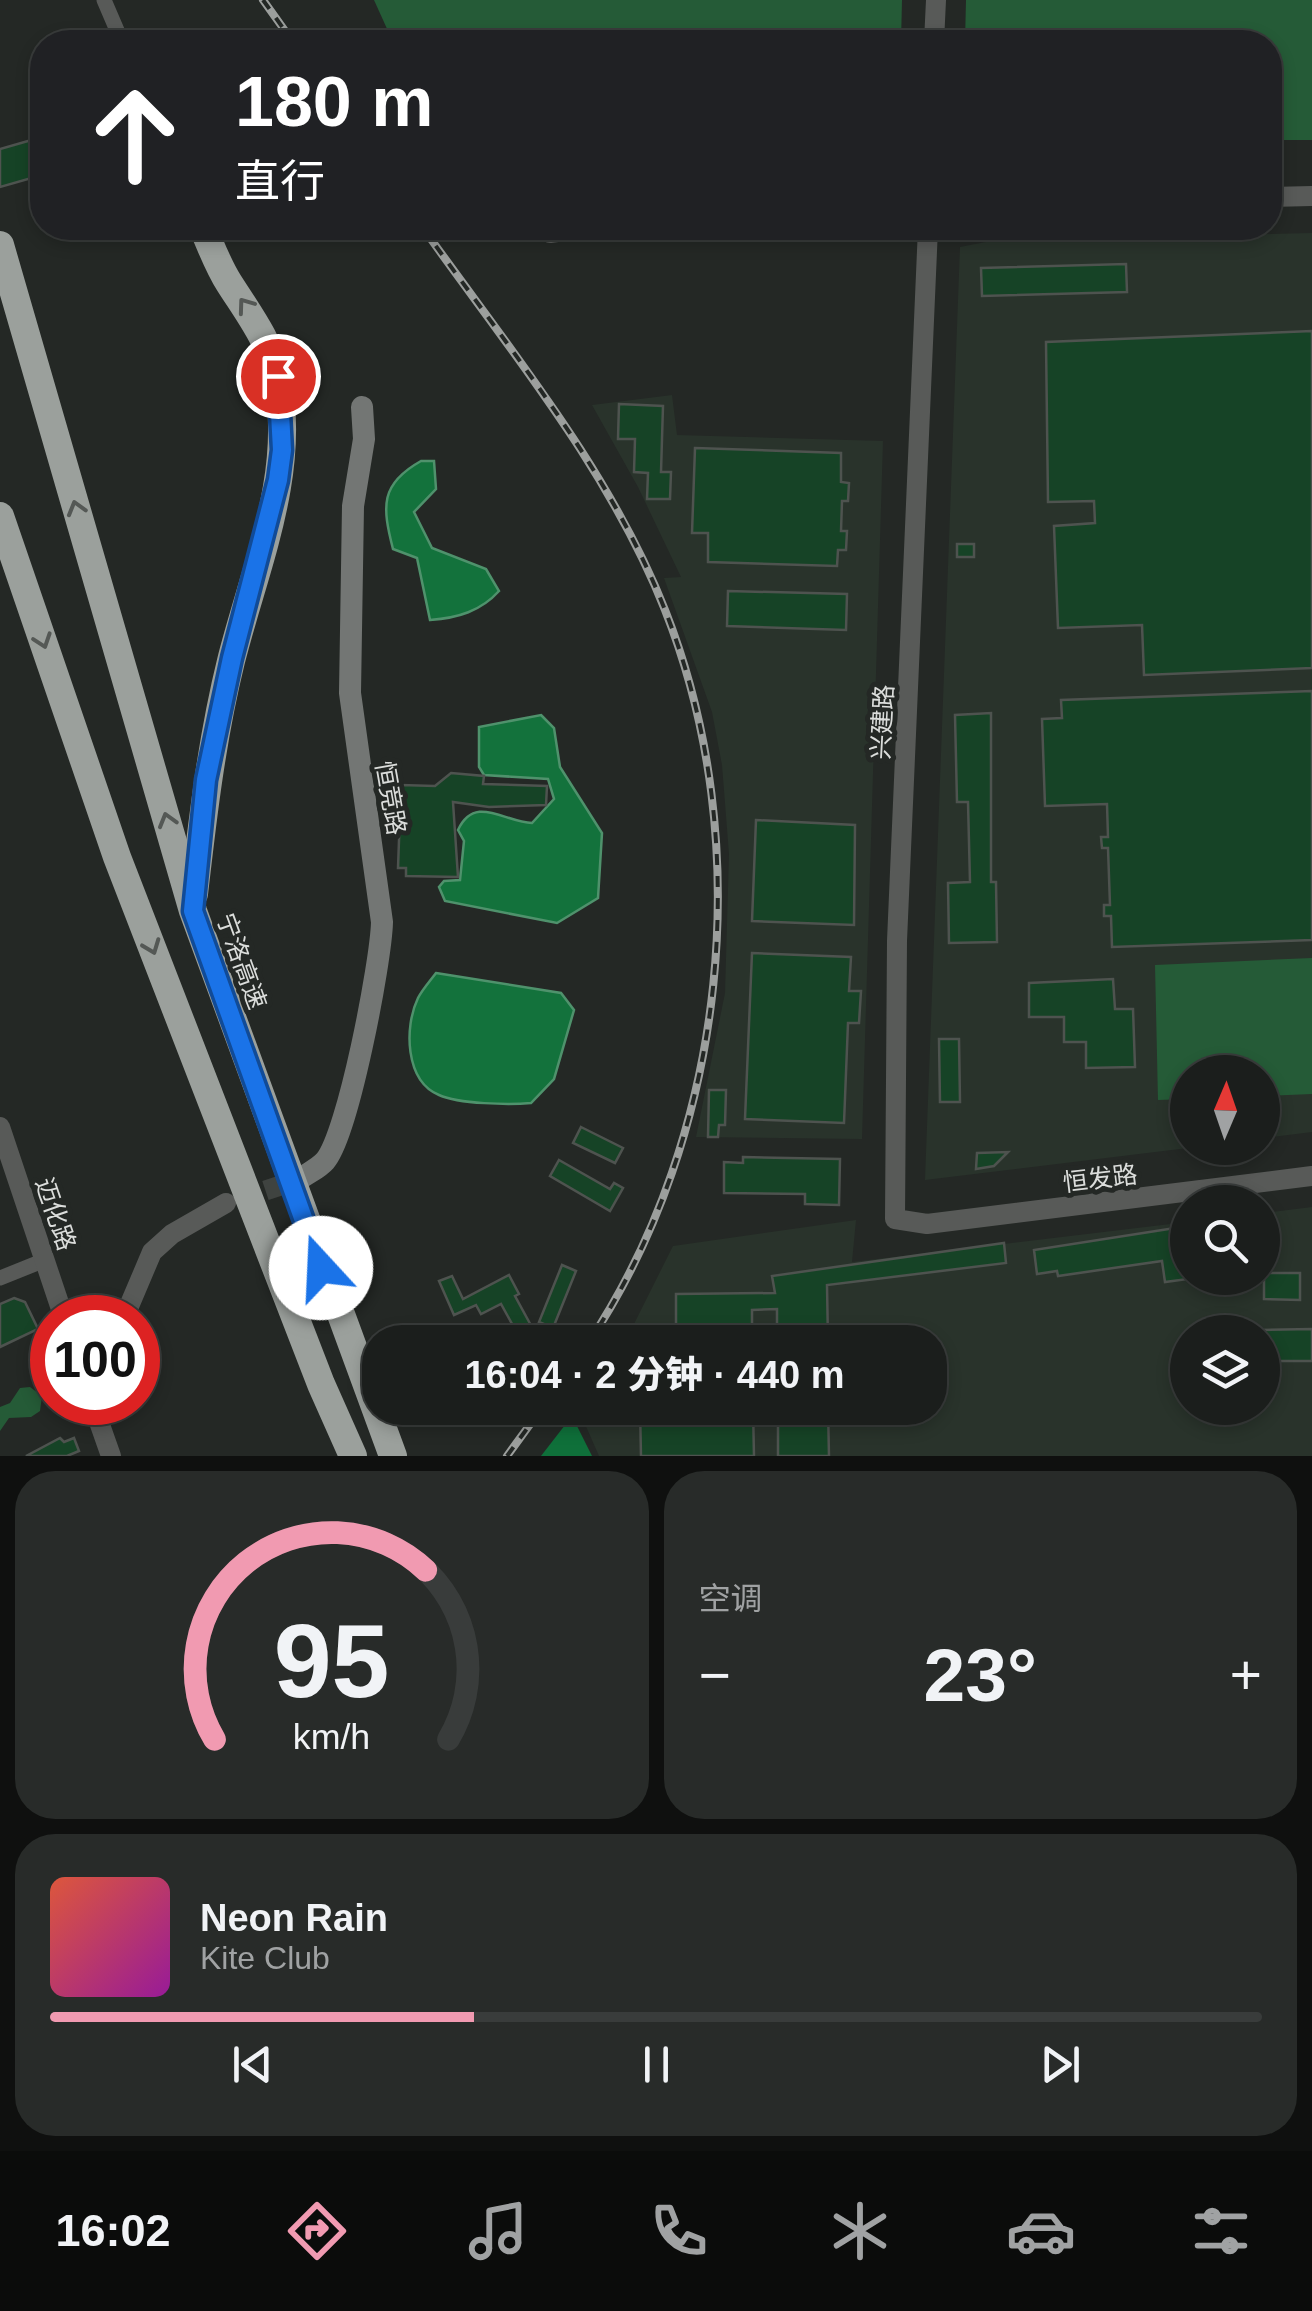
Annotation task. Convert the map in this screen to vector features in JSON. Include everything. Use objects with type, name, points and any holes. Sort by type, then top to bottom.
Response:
[{"type":"highway","points":[[193,911],[206,780],[232,658],[264,549],[282,450],[278,376],[255,319],[227,280],[208,240]]},
{"type":"highway","name":"宁洛高速","points":[[0,244],[193,911],[360,1375],[395,1456]]},
{"type":"highway","points":[[0,516],[117,857],[320,1384],[344,1456]]},
{"type":"highway","points":[[320,1384],[353,1456]]},
{"type":"main road","name":"恒竞路","points":[[300,1179],[327,1159],[353,1077],[381,955],[382,922],[350,693],[353,506],[364,439],[362,407]]},
{"type":"street","points":[[104,0],[117,30]]},
{"type":"street","points":[[935,30],[936,0]]},
{"type":"street","points":[[1282,197],[1312,196]]},
{"type":"street","name":"兴建路","points":[[895,1219],[897,941],[927,240]]},
{"type":"street","name":"迈化路","points":[[0,1127],[56,1295]]},
{"type":"street","name":"恒发路","points":[[895,1219],[927,1224],[1312,1176]]},
{"type":"street","points":[[134,1295],[152,1252],[172,1234],[226,1203]]},
{"type":"street","points":[[0,1278],[45,1260]]},
{"type":"street","points":[[100,1425],[111,1456]]},
{"type":"shaded area","points":[[374,0],[902,0],[901,30],[388,30]]},
{"type":"shaded area","points":[[966,0],[1312,0],[1312,140],[1282,140],[1282,30],[965,30]]},
{"type":"shaded area","points":[[1312,233],[1312,1132],[1280,1136],[1280,1055],[1170,1055],[1170,1150],[925,1180],[960,247],[1031,240],[1282,240],[1282,234]]},
{"type":"shaded area","points":[[672,395],[677,435],[883,441],[862,1139],[696,1137],[725,993],[729,854],[722,765],[712,712],[664,578],[681,577],[638,487],[592,405]]},
{"type":"shaded area","points":[[421,461],[434,461],[436,489],[414,512],[432,548],[486,569],[499,591],[468,612],[430,620],[417,558],[393,549],[386,508],[398,478]]},
{"type":"shaded area","points":[[541,715],[554,728],[560,767],[602,833],[598,898],[557,923],[445,901],[439,887],[444,881],[460,880],[464,841],[458,830],[465,819],[482,812],[532,823],[554,799],[548,779],[484,775],[479,767],[479,727]]},
{"type":"shaded area","points":[[1312,958],[1312,1094],[1280,1095],[1280,1055],[1170,1055],[1170,1100],[1158,1100],[1155,965]]},
{"type":"shaded area","points":[[436,973],[561,993],[574,1010],[554,1079],[531,1103],[448,1098],[428,1088],[419,1078],[411,1052],[413,1010]]},
{"type":"shaded area","points":[[1312,1207],[1312,1456],[599,1456],[585,1425],[947,1425],[947,1325],[634,1325],[673,1246],[856,1220],[852,1262],[1170,1224],[1170,1295],[1280,1295],[1280,1211]]},
{"type":"shaded area","points":[[30,1387],[30,1417],[9,1418],[0,1431],[0,1407],[10,1403],[20,1388]]},
{"type":"shaded area","points":[[565,1425],[576,1425],[592,1456],[541,1456]]},
{"type":"building","points":[[30,140],[30,178],[0,187],[0,149]]},
{"type":"building","points":[[1126,264],[1127,292],[982,296],[981,268]]},
{"type":"building","points":[[1312,331],[1312,668],[1144,675],[1142,625],[1058,628],[1054,526],[1095,523],[1094,501],[1048,502],[1046,342]]},
{"type":"building","points":[[619,404],[663,406],[661,472],[671,472],[670,499],[647,499],[648,473],[634,472],[635,439],[618,439]]},
{"type":"building","points":[[695,448],[841,453],[841,482],[849,483],[848,501],[842,501],[841,531],[847,531],[846,550],[838,550],[837,566],[708,562],[708,533],[692,533]]},
{"type":"building","points":[[957,544],[974,544],[974,557],[957,557]]},
{"type":"building","points":[[728,591],[847,594],[846,630],[727,626]]},
{"type":"building","points":[[1312,691],[1312,940],[1112,947],[1111,916],[1104,916],[1104,905],[1110,905],[1108,848],[1102,848],[1101,837],[1108,837],[1107,804],[1045,806],[1042,719],[1062,718],[1061,700]]},
{"type":"building","points":[[991,713],[991,882],[996,882],[997,942],[949,943],[948,883],[970,882],[968,802],[957,802],[955,715]]},
{"type":"building","points":[[451,773],[484,776],[483,784],[547,786],[546,805],[489,807],[453,802],[458,877],[406,876],[406,868],[398,868],[401,785],[435,786]]},
{"type":"building","points":[[756,820],[855,825],[854,925],[752,921]]},
{"type":"building","points":[[752,953],[851,957],[849,991],[861,991],[859,1023],[848,1023],[844,1123],[745,1119]]},
{"type":"building","points":[[1113,979],[1115,1009],[1133,1009],[1135,1067],[1086,1068],[1086,1042],[1064,1042],[1064,1017],[1029,1017],[1029,983]]},
{"type":"building","points":[[939,1039],[959,1039],[960,1102],[940,1102]]},
{"type":"building","points":[[709,1090],[726,1090],[725,1125],[719,1125],[718,1137],[708,1137]]},
{"type":"building","points":[[581,1127],[623,1148],[615,1163],[573,1143]]},
{"type":"building","points":[[1008,1152],[994,1166],[976,1169],[977,1153]]},
{"type":"building","points":[[743,1157],[840,1159],[839,1205],[805,1204],[805,1194],[724,1193],[724,1162],[743,1163]]},
{"type":"building","points":[[559,1160],[610,1189],[614,1183],[623,1188],[610,1211],[550,1176]]},
{"type":"building","points":[[1170,1229],[1170,1281],[1165,1282],[1162,1261],[1058,1276],[1057,1271],[1037,1274],[1034,1250]]},
{"type":"building","points":[[1004,1243],[1006,1263],[827,1285],[828,1325],[777,1325],[777,1309],[752,1310],[752,1325],[676,1325],[676,1294],[775,1293],[772,1276]]},
{"type":"building","points":[[562,1265],[576,1271],[554,1325],[539,1322]]},
{"type":"building","points":[[1280,1273],[1300,1273],[1300,1300],[1264,1299],[1264,1295],[1280,1295]]},
{"type":"building","points":[[509,1275],[531,1325],[513,1325],[501,1304],[481,1314],[476,1305],[454,1315],[439,1281],[452,1276],[463,1299]]},
{"type":"building","points":[[14,1298],[25,1302],[30,1312],[30,1333],[0,1347],[0,1304]]},
{"type":"building","points":[[1312,1329],[1312,1361],[1280,1361],[1280,1330]]},
{"type":"building","points":[[640,1425],[753,1425],[754,1456],[641,1456]]},
{"type":"building","points":[[778,1425],[828,1425],[829,1456],[778,1456]]},
{"type":"building","points":[[60,1438],[64,1442],[74,1438],[79,1451],[67,1456],[26,1456]]},
{"type":"tunnel","points":[[237,1200],[300,1179]]},
{"type":"railway","points":[[263,0],[284,30]]},
{"type":"railway","points":[[432,240],[556,412],[642,558],[665,610],[694,700],[711,793],[718,889],[713,985],[698,1080],[672,1172],[636,1260],[599,1325]]},
{"type":"railway","points":[[507,1456],[530,1425]]},
{"type":"route","points":[[278,376],[282,450],[278,480],[264,549],[232,658],[206,780],[193,911],[321,1268]]}]
